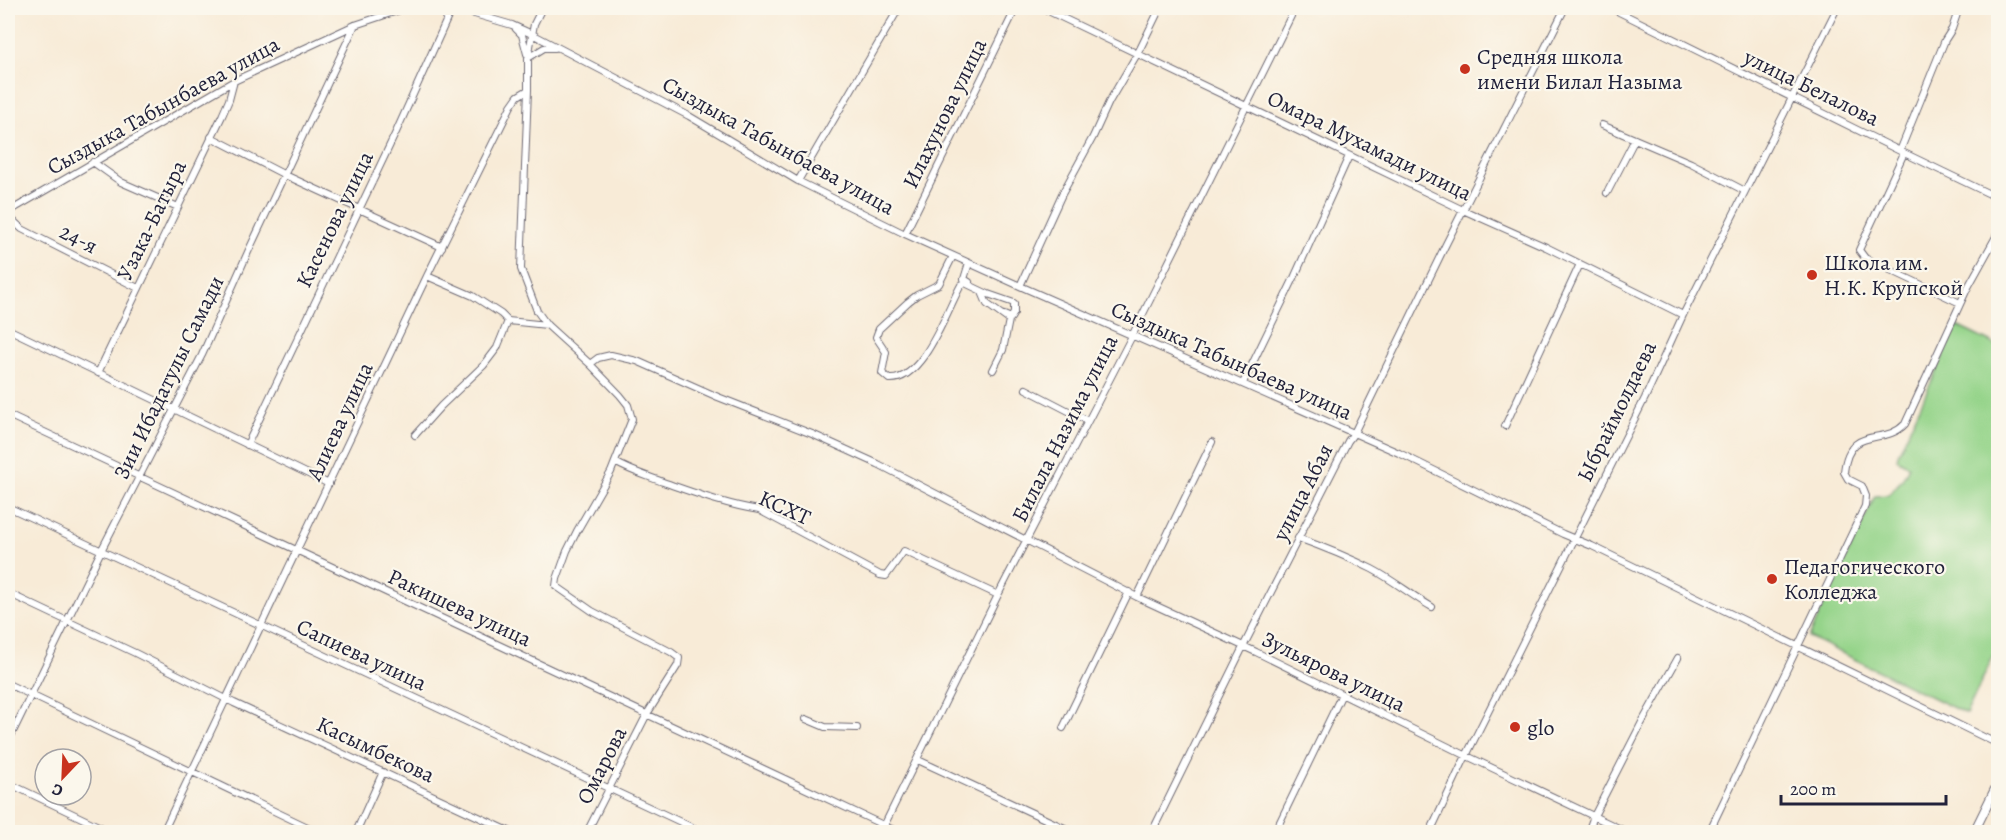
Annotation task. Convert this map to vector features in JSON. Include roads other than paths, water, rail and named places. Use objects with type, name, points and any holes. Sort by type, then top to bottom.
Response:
[{"type":"main road","points":[[1974,832],[1998,783]]},
{"type":"street","name":"Сыздыка Табынбаева улица","points":[[8,214],[234,81],[355,25],[406,8]]},
{"type":"street","name":"Сыздыка Табынбаева улица","points":[[453,8],[512,25],[534,35],[689,116],[798,182],[905,234],[1399,453],[1998,744]]},
{"type":"street","name":"Касенова улица","points":[[247,445],[453,8]]},
{"type":"street","points":[[542,8],[534,24],[534,35],[528,58],[529,109],[521,269],[537,311],[547,325],[590,364],[628,405],[632,419],[615,462]]},
{"type":"street","points":[[798,182],[899,8]]},
{"type":"street","name":"Илахунова улица","points":[[905,234],[1016,8]]},
{"type":"street","name":"Омара Мухамади улица","points":[[1042,8],[1683,315]]},
{"type":"street","points":[[1020,286],[1062,195],[1160,8]]},
{"type":"street","name":"Билала Назима улица","points":[[883,829],[1295,8]]},
{"type":"street","name":"улица Абая","points":[[1152,832],[1242,647],[1354,433],[1565,8]]},
{"type":"street","name":"улица Белалова","points":[[1611,8],[1998,198]]},
{"type":"street","name":"Ыбраймолдаева","points":[[1431,832],[1645,398],[1683,315],[1837,8]]},
{"type":"street","points":[[1959,8],[1902,152],[1859,250],[1865,258],[1960,303]]},
{"type":"street","name":"Зии Ибадатулы Самади","points":[[8,742],[101,550],[202,355],[355,25]]},
{"type":"street","points":[[512,25],[522,35],[528,58]]},
{"type":"street","points":[[528,58],[544,48],[558,48]]},
{"type":"street","name":"Узака-Батыра","points":[[98,373],[229,100],[234,81]]},
{"type":"street","name":"Алиева улица","points":[[163,832],[427,276],[511,106],[518,96],[528,90]]},
{"type":"street","points":[[1602,125],[1690,163],[1745,191]]},
{"type":"street","points":[[211,137],[285,175],[442,247]]},
{"type":"street","points":[[1607,193],[1635,139]]},
{"type":"street","points":[[1243,383],[1349,156]]},
{"type":"street","points":[[93,162],[121,182],[178,207]]},
{"type":"street","name":"24-я","points":[[8,214],[22,229],[138,288]]},
{"type":"street","points":[[1709,832],[1865,506],[1866,496],[1862,486],[1848,479],[1844,472],[1849,452],[1855,444],[1865,438],[1892,432],[1905,424],[1960,303],[1998,233]]},
{"type":"street","points":[[953,256],[939,284],[917,295],[879,329],[876,337],[886,352],[882,373],[889,379],[897,380],[905,376],[916,365],[936,335],[961,285],[965,283],[982,291],[988,294],[1014,303],[1014,313],[1011,318],[987,304],[982,291],[964,279],[969,263]]},
{"type":"street","points":[[1505,426],[1580,264]]},
{"type":"street","points":[[427,276],[473,297],[501,314],[508,321],[547,325]]},
{"type":"street","points":[[993,370],[1007,337],[1009,320],[1004,315]]},
{"type":"street","points":[[416,435],[441,406],[484,365],[497,348],[508,321]]},
{"type":"street","points":[[8,329],[329,484]]},
{"type":"street","points":[[590,364],[598,358],[612,355],[637,361],[718,397],[793,425],[878,464],[1026,541]]},
{"type":"street","points":[[1026,389],[1088,421]]},
{"type":"street","name":"Ракишева улица","points":[[8,415],[647,714],[883,829],[898,832]]},
{"type":"street","points":[[1137,597],[1212,442]]},
{"type":"street","name":"КСХТ","points":[[615,462],[695,494],[737,507],[759,510],[880,575],[886,576],[890,573],[904,551],[998,596]]},
{"type":"street","name":"Омарова","points":[[587,832],[647,714],[678,665],[679,658],[592,611],[556,586],[572,541],[615,462]]},
{"type":"street","name":"Сапиева улица","points":[[8,507],[702,832]]},
{"type":"street","points":[[1298,538],[1373,570],[1432,607]]},
{"type":"street","name":"Зульярова улица","points":[[1026,541],[1137,597],[1627,832]]},
{"type":"street","points":[[1064,728],[1129,592]]},
{"type":"street","name":"Касымбекова","points":[[8,593],[511,832]]},
{"type":"street","points":[[1588,832],[1641,724],[1678,658]]},
{"type":"street","points":[[8,684],[318,832]]},
{"type":"street","points":[[1275,832],[1342,694]]},
{"type":"street","points":[[806,719],[825,727],[857,728]]},
{"type":"street","points":[[918,760],[1073,832]]},
{"type":"street","points":[[356,832],[383,772]]},
{"type":"street","points":[[8,783],[111,832]]},
{"type":"place","name":"Средняя школа имени Билал Назыма","points":[[1465,69]]},
{"type":"place","name":"Школа им. Н.К. Крупской","points":[[1812,275]]},
{"type":"place","name":"Педагогического Колледжа","points":[[1772,579]]},
{"type":"place","name":"glo","points":[[1515,727]]}]
